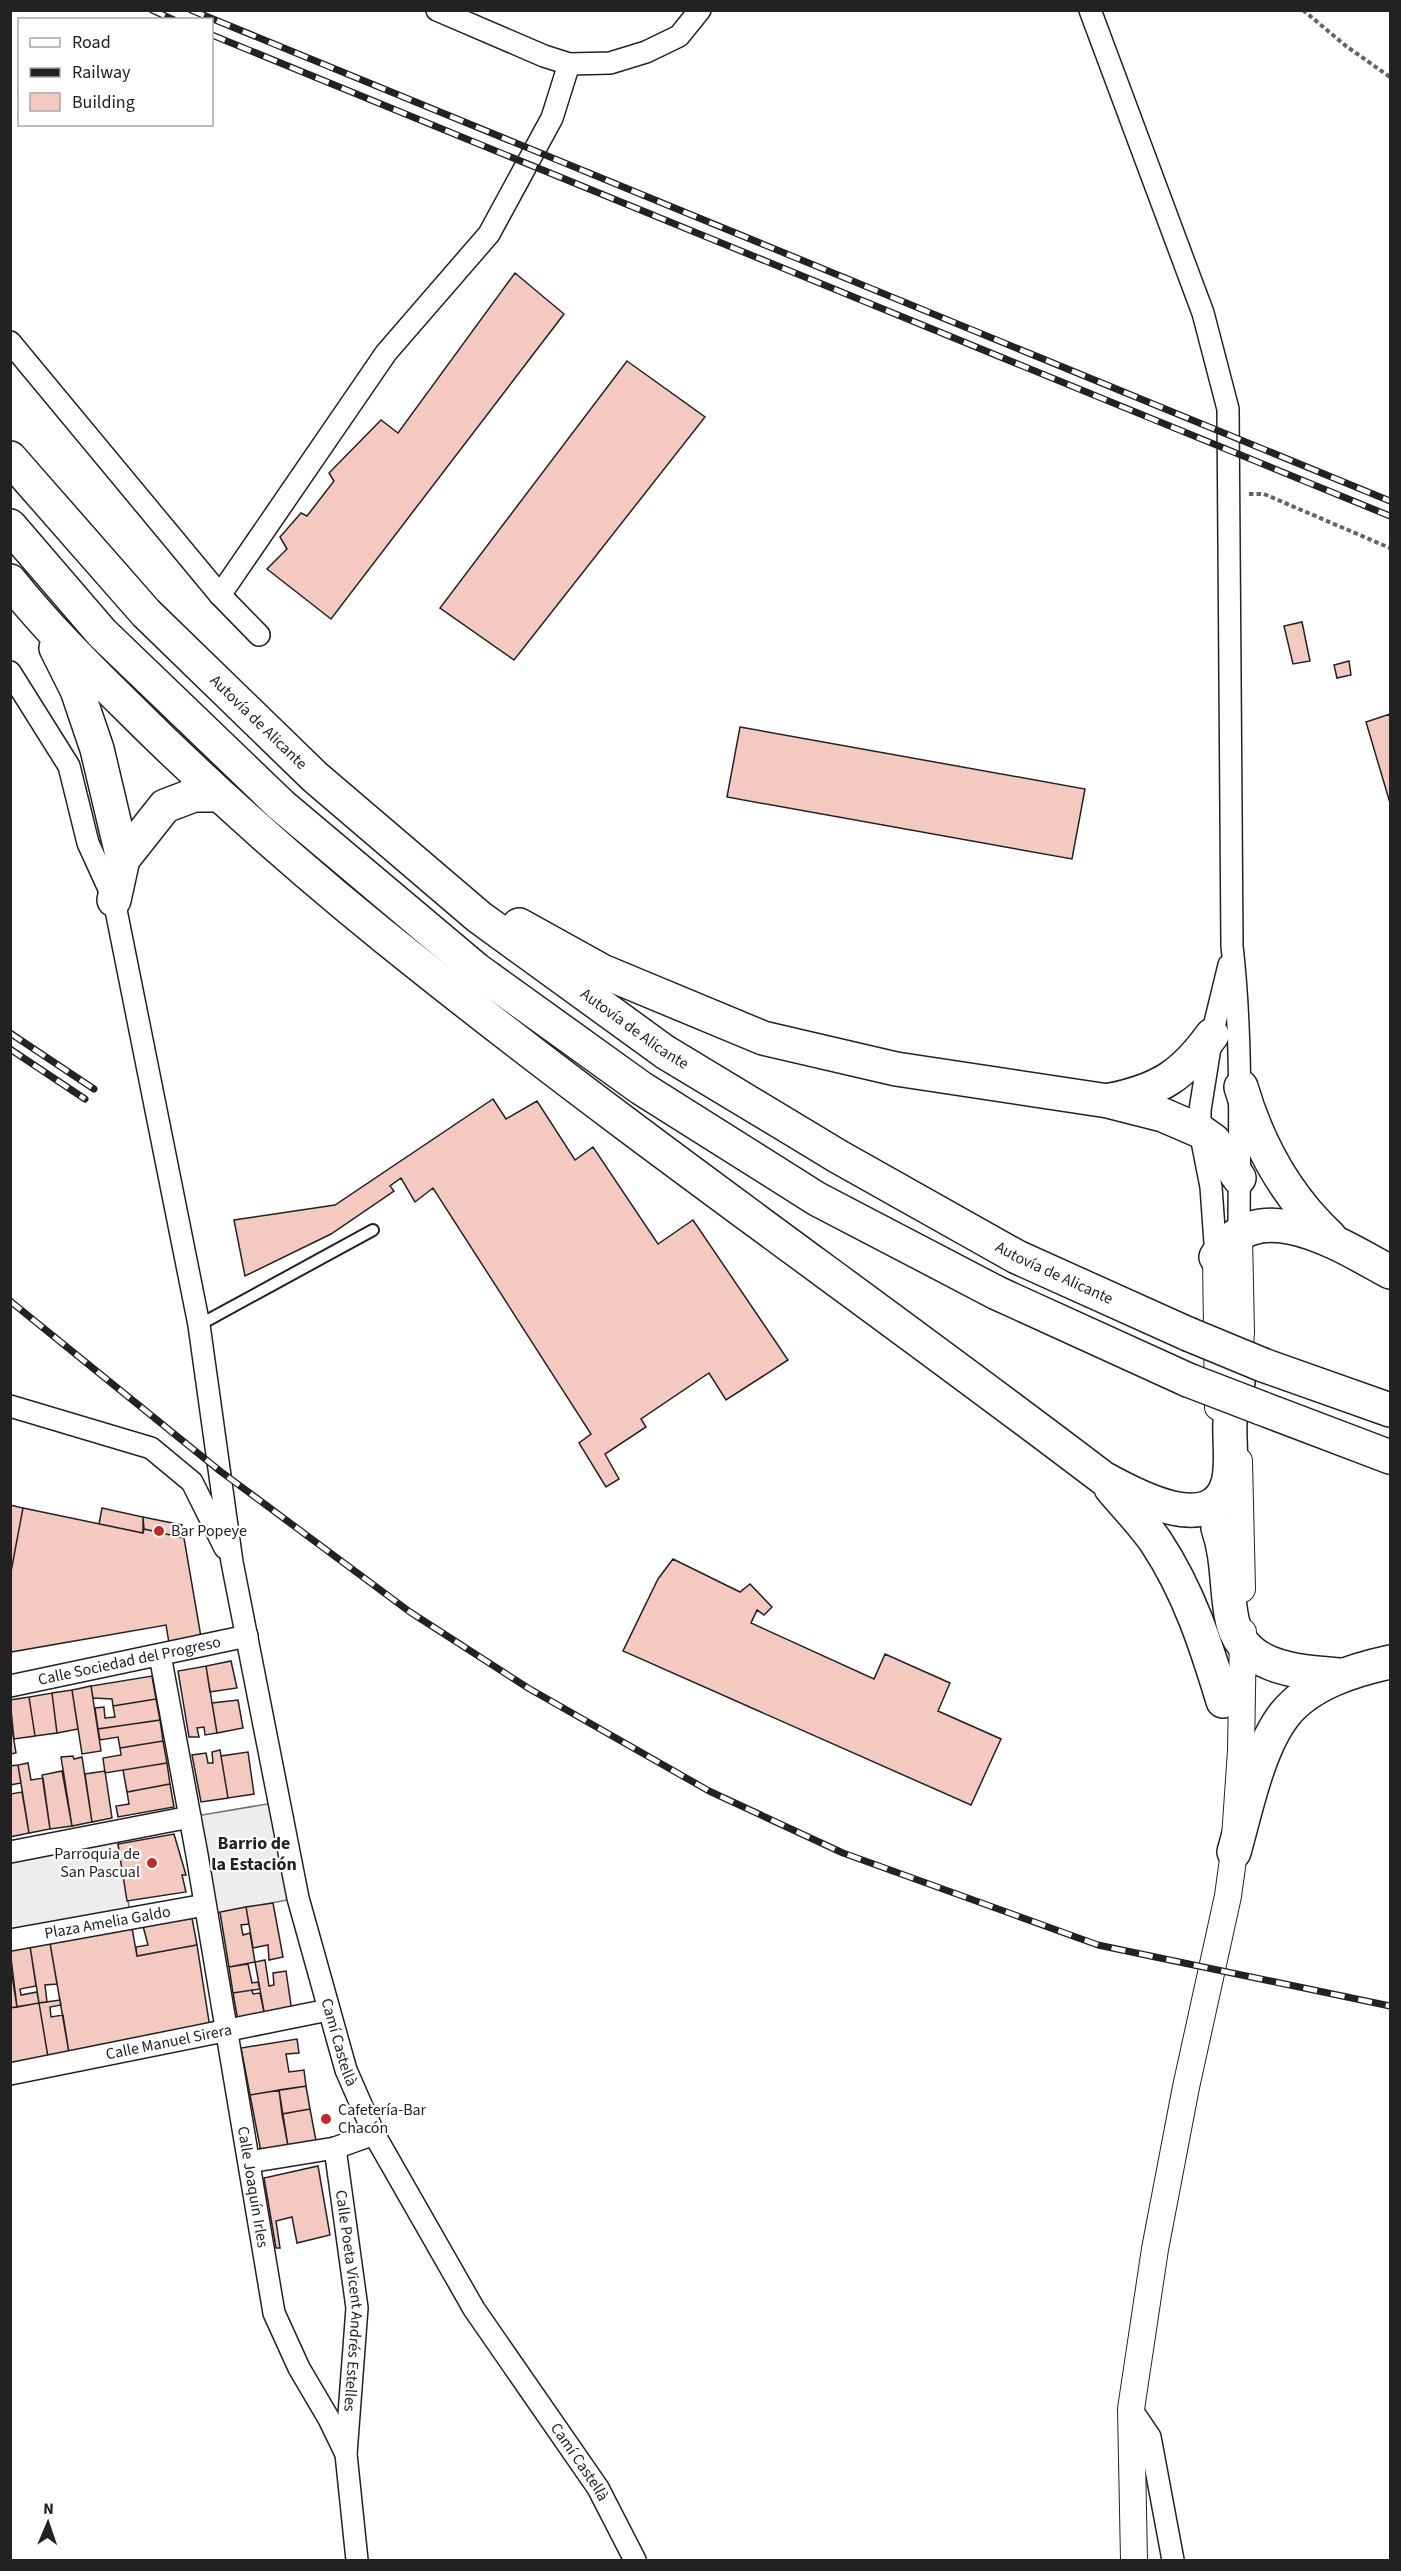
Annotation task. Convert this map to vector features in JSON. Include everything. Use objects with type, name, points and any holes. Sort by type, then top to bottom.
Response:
[{"type":"highway","name":"Autovía de Alicante","points":[[10,458],[146,613],[315,777],[479,917],[665,1052],[839,1157],[1017,1257],[1188,1334],[1250,1373],[1390,1410]]},
{"type":"highway","points":[[10,526],[102,633],[272,797],[477,970],[641,1088],[817,1199],[997,1293],[1188,1380],[1390,1457]]},
{"type":"highway","points":[[10,581],[43,622],[219,795],[286,857],[502,1031],[1102,1478],[1153,1504],[1176,1509],[1219,1513]]},
{"type":"highway","points":[[43,622],[77,690],[97,749],[123,858],[114,900]]},
{"type":"highway","points":[[123,858],[165,806],[194,795],[219,795]]},
{"type":"highway","points":[[479,917],[523,926],[602,970],[763,1038],[896,1069],[1108,1101],[1163,1115],[1200,1131],[1223,1151],[1239,1178]]},
{"type":"highway","points":[[1108,1101],[1139,1095],[1161,1085],[1196,1058],[1212,1035]]},
{"type":"highway","points":[[1240,1087],[1252,1126],[1271,1164],[1311,1219],[1336,1242]]},
{"type":"highway","points":[[1227,1246],[1252,1229],[1287,1226],[1300,1228],[1336,1242],[1390,1272]]},
{"type":"highway","points":[[1250,1373],[1230,1420],[1228,1483],[1219,1513],[1228,1566],[1231,1615],[1236,1636],[1260,1659],[1286,1670],[1341,1675]]},
{"type":"highway","points":[[1102,1478],[1155,1540],[1175,1574],[1202,1632],[1223,1701]]},
{"type":"highway","points":[[1234,1852],[1255,1781],[1279,1724],[1299,1700],[1341,1675],[1390,1662]]},
{"type":"street","points":[[437,10],[544,56],[569,64],[609,63],[646,52],[679,36],[700,10]]},
{"type":"street","points":[[1090,10],[1213,343],[1228,409],[1232,946],[1237,992],[1240,1087],[1239,1178],[1227,1246],[1219,1513],[1223,1701],[1236,1807]]},
{"type":"street","points":[[220,595],[386,353],[489,234],[552,118],[569,64]]},
{"type":"street","points":[[10,342],[220,595],[259,635]]},
{"type":"street","points":[[10,672],[69,766],[88,843],[114,900],[199,1325],[232,1562]]},
{"type":"street","points":[[1134,2560],[1131,2409],[1155,2249],[1186,2087],[1228,1896],[1234,1852],[1241,1751],[1250,1373],[1227,1246],[1211,1187],[1200,1131],[1200,1110],[1212,1035],[1232,946]]},
{"type":"street","points":[[10,1406],[151,1448],[192,1482],[232,1562]]},
{"type":"street","name":"Camí Castellà","points":[[232,1562],[298,1898],[346,2070],[374,2134],[474,2309],[598,2488],[635,2560]]},
{"type":"street","name":"Calle Sociedad del Progreso","points":[[10,1686],[247,1636]]},
{"type":"street","name":"Calle Joaquín Irles","points":[[160,1654],[227,2030],[274,2313],[299,2368],[329,2419],[346,2454]]},
{"type":"street","points":[[10,1852],[190,1817]]},
{"type":"street","name":"Plaza Amelia Galdo","points":[[10,1940],[205,1905]]},
{"type":"street","name":"Calle Manuel Sirera","points":[[10,2074],[328,2010]]},
{"type":"street","points":[[249,2163],[335,2148],[374,2134]]},
{"type":"street","name":"Calle Poeta Vicent Andrés Estelles","points":[[335,2148],[357,2308],[346,2454]]},
{"type":"street","points":[[1131,2409],[1150,2437],[1173,2560]]},
{"type":"street","points":[[346,2454],[357,2560]]},
{"type":"lane","points":[[199,1325],[373,1230]]},
{"type":"path","points":[[1303,10],[1346,46],[1390,77]]},
{"type":"path","points":[[1228,493],[1264,494],[1390,548]]},
{"type":"shaded area","points":[[279,1802],[298,1898],[207,1915],[190,1817]]},
{"type":"shaded area","points":[[116,1832],[131,1918],[11,1940],[11,1852]]},
{"type":"building","points":[[515,273],[564,314],[331,619],[267,569],[287,549],[280,537],[301,513],[307,516],[334,481],[329,473],[381,420],[398,433]]},
{"type":"building","points":[[627,361],[705,417],[514,660],[440,608]]},
{"type":"building","points":[[1302,622],[1310,661],[1293,664],[1284,626]]},
{"type":"building","points":[[1349,661],[1351,675],[1337,678],[1334,665]]},
{"type":"building","points":[[1390,714],[1390,803],[1366,722]]},
{"type":"building","points":[[740,727],[1085,789],[1072,859],[727,797]]},
{"type":"building","points":[[493,1099],[506,1119],[537,1101],[575,1160],[593,1147],[658,1244],[693,1220],[788,1360],[726,1400],[709,1373],[641,1419],[646,1427],[605,1454],[619,1479],[606,1487],[579,1443],[591,1434],[433,1188],[415,1202],[401,1178],[390,1186],[394,1191],[331,1234],[245,1276],[234,1220],[335,1205]]},
{"type":"building","points":[[10,1505],[23,1508],[10,1577]]},
{"type":"building","points":[[23,1508],[143,1533],[144,1529],[184,1538],[201,1637],[169,1643],[166,1625],[11,1652],[10,1577]]},
{"type":"building","points":[[102,1508],[143,1517],[143,1533],[99,1524]]},
{"type":"building","points":[[143,1517],[182,1525],[184,1538],[144,1529]]},
{"type":"building","points":[[673,1559],[740,1592],[750,1584],[772,1607],[764,1615],[757,1610],[751,1623],[874,1679],[885,1654],[950,1683],[938,1711],[1001,1739],[971,1805],[623,1651],[658,1579]]},
{"type":"building","points":[[231,1661],[237,1688],[210,1692],[206,1666]]},
{"type":"building","points":[[206,1666],[217,1733],[205,1735],[204,1727],[197,1728],[199,1737],[189,1737],[178,1671]]},
{"type":"building","points":[[152,1676],[156,1699],[113,1706],[112,1699],[93,1698],[91,1686]]},
{"type":"building","points":[[91,1686],[101,1751],[82,1754],[72,1690]]},
{"type":"building","points":[[72,1690],[78,1729],[57,1733],[52,1693]]},
{"type":"building","points":[[52,1693],[57,1733],[35,1736],[29,1697]]},
{"type":"building","points":[[29,1697],[35,1736],[14,1739],[10,1700]]},
{"type":"building","points":[[156,1699],[160,1720],[98,1729],[95,1708],[104,1707],[105,1718],[115,1717],[113,1706]]},
{"type":"building","points":[[238,1700],[243,1728],[217,1733],[212,1703]]},
{"type":"building","points":[[10,1717],[16,1753],[10,1754]]},
{"type":"building","points":[[160,1720],[163,1741],[120,1748],[118,1737],[100,1740],[98,1729]]},
{"type":"building","points":[[163,1741],[167,1763],[105,1773],[103,1758],[121,1755],[120,1748]]},
{"type":"building","points":[[220,1750],[228,1798],[201,1802],[192,1755],[206,1753],[208,1763],[213,1763],[212,1752]]},
{"type":"building","points":[[248,1752],[254,1794],[228,1798],[221,1756]]},
{"type":"building","points":[[73,1756],[74,1759],[82,1757],[92,1822],[72,1826],[61,1757]]},
{"type":"building","points":[[28,1763],[31,1780],[43,1778],[50,1829],[29,1833],[18,1765]]},
{"type":"building","points":[[167,1763],[170,1784],[127,1792],[123,1770]]},
{"type":"building","points":[[18,1765],[21,1783],[10,1785],[10,1766]]},
{"type":"building","points":[[62,1771],[72,1826],[50,1829],[42,1775]]},
{"type":"building","points":[[105,1771],[112,1818],[92,1822],[85,1774]]},
{"type":"building","points":[[170,1784],[174,1807],[118,1817],[116,1806],[129,1804],[127,1792]]},
{"type":"building","points":[[10,1790],[11,1794],[22,1792],[29,1833],[10,1837]]},
{"type":"building","name":"Parroquia de San Pascual","points":[[174,1834],[186,1875],[182,1875],[186,1892],[127,1901],[118,1844]]},
{"type":"building","points":[[273,1903],[283,1957],[269,1960],[268,1945],[253,1948],[246,1907]]},
{"type":"building","points":[[246,1907],[249,1924],[241,1925],[243,1935],[250,1933],[255,1962],[229,1967],[220,1912]]},
{"type":"building","points":[[192,1918],[197,1945],[137,1956],[136,1947],[148,1945],[143,1926]]},
{"type":"building","points":[[132,1928],[137,1956],[197,1945],[210,2028],[69,2053],[50,1943]]},
{"type":"building","points":[[50,1943],[57,1984],[45,1985],[47,2002],[39,2003],[30,1946]]},
{"type":"building","points":[[30,1946],[36,1986],[20,1989],[21,1995],[37,1992],[39,2003],[17,2007],[10,1950]]},
{"type":"building","points":[[265,1960],[269,1986],[274,1985],[273,1973],[286,1971],[292,2012],[265,2017],[255,1962]]},
{"type":"building","points":[[10,1963],[17,2007],[10,2008]]},
{"type":"building","points":[[248,1964],[252,1983],[258,1982],[260,1989],[233,1993],[229,1967]]},
{"type":"building","points":[[252,1990],[253,1994],[260,1993],[265,2017],[238,2021],[233,1993]]},
{"type":"building","points":[[60,2000],[61,2005],[50,2007],[51,2017],[63,2015],[69,2053],[48,2057],[39,2003]]},
{"type":"building","points":[[39,2003],[48,2057],[10,2064],[10,2008]]},
{"type":"building","points":[[297,2039],[299,2053],[286,2054],[289,2072],[304,2070],[306,2086],[250,2095],[241,2048]]},
{"type":"building","points":[[306,2086],[310,2109],[282,2114],[279,2090]]},
{"type":"building","points":[[279,2090],[288,2146],[261,2152],[250,2095]]},
{"type":"building","points":[[310,2109],[316,2141],[288,2146],[282,2114]]},
{"type":"building","points":[[318,2166],[330,2235],[297,2243],[292,2217],[276,2221],[280,2248],[276,2248],[264,2178]]},
{"type":"railway","points":[[152,10],[170,18]]},
{"type":"railway","points":[[191,10],[211,18]]},
{"type":"railway","points":[[213,19],[1390,501]]},
{"type":"railway","points":[[213,35],[1390,516]]},
{"type":"railway","points":[[10,1033],[94,1089]]},
{"type":"railway","points":[[10,1049],[85,1099]]},
{"type":"railway","points":[[10,1301],[220,1471],[410,1612],[528,1688],[709,1791],[843,1853],[1098,1945],[1390,2006]]},
{"type":"place","name":"Bar Popeye","points":[[159,1531]]},
{"type":"place","name":"Parroquia de San Pascual","points":[[152,1863]]},
{"type":"place","name":"Cafetería-Bar Chacón","points":[[326,2119]]},
{"type":"district","name":"Barrio de la Estación","points":[[254,1853]]}]
